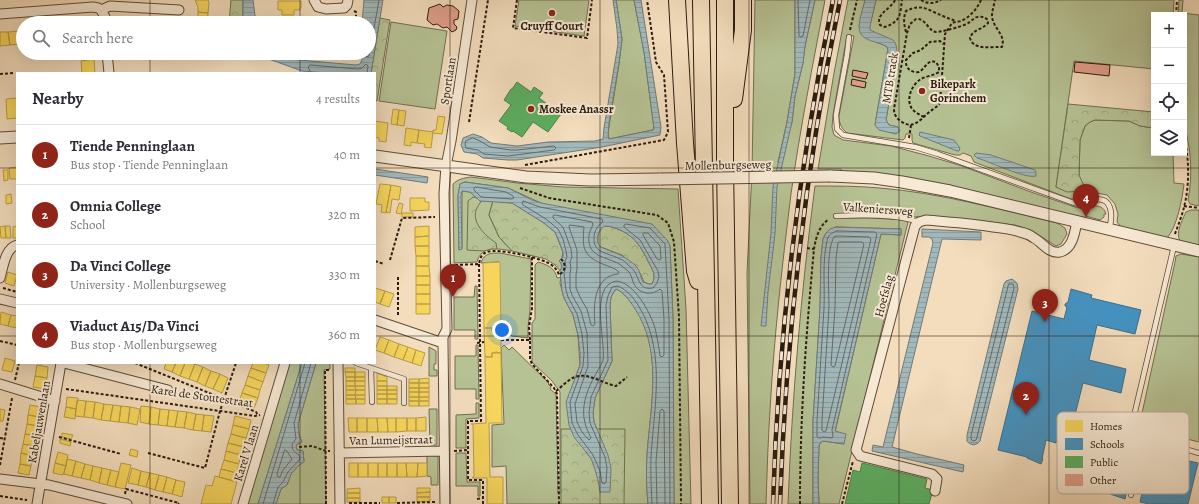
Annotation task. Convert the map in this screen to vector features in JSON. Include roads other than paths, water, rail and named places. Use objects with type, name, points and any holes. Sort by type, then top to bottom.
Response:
[{"type":"highway","points":[[677,0],[685,143],[695,271],[706,313]]},
{"type":"highway","points":[[701,0],[710,504]]},
{"type":"highway","points":[[725,0],[725,164],[730,504]]},
{"type":"highway","points":[[725,164],[743,30],[743,0]]},
{"type":"street","points":[[50,0],[51,10]]},
{"type":"street","points":[[314,0],[318,7],[326,9],[344,8],[348,0]]},
{"type":"street","name":"Sportlaan","points":[[445,503],[443,337],[447,328],[444,193],[446,166],[472,0]]},
{"type":"street","points":[[101,10],[110,6],[179,10]]},
{"type":"street","points":[[0,14],[93,7],[101,10],[104,16]]},
{"type":"street","points":[[108,60],[109,72]]},
{"type":"street","points":[[0,138],[16,137]]},
{"type":"street","name":"Mollenburgseweg","points":[[376,156],[512,175],[556,179],[830,176],[874,178],[924,185],[1078,221],[1199,252]]},
{"type":"street","points":[[919,222],[926,220],[970,223],[1019,231],[1035,238],[1048,249],[1059,252],[1065,250],[1071,244],[1078,221]]},
{"type":"street","name":"Hoefslag","points":[[919,222],[915,226],[913,232],[857,447],[857,453],[860,456],[932,474],[937,479],[939,487]]},
{"type":"street","points":[[0,278],[8,251],[11,247],[16,245]]},
{"type":"street","points":[[0,299],[16,304]]},
{"type":"street","points":[[376,320],[443,343]]},
{"type":"street","name":"Kabeljauwenlaan","points":[[37,504],[61,364]]},
{"type":"street","name":"Karel de Stoutestraat","points":[[68,364],[168,390]]},
{"type":"street","name":"Karel V laan","points":[[243,504],[285,364]]},
{"type":"street","points":[[338,366],[340,504]]},
{"type":"street","points":[[0,384],[55,401]]},
{"type":"street","name":"Van Lumeijstraat","points":[[339,452],[444,451]]},
{"type":"street","points":[[0,479],[49,485],[127,504]]},
{"type":"lane","points":[[849,38],[836,115],[837,130],[843,135],[907,146],[945,156],[1074,203],[1083,203],[1095,199],[1101,199],[1106,201],[1109,205],[1112,214],[1109,229]]},
{"type":"lane","name":"Valkeniersweg","points":[[836,216],[906,218],[919,222]]},
{"type":"lane","points":[[1135,412],[1173,245]]},
{"type":"lane","points":[[359,364],[404,379],[404,403]]},
{"type":"lane","points":[[371,368],[372,402]]},
{"type":"lane","points":[[1189,450],[1199,453]]},
{"type":"water","points":[[243,0],[253,0],[255,16],[243,16]]},
{"type":"water","points":[[364,0],[383,0],[376,43],[376,16],[363,16]]},
{"type":"water","points":[[613,0],[616,0],[622,39],[608,137],[609,139],[654,129],[644,52],[634,0],[641,0],[661,127],[660,135],[602,147],[517,160],[483,158],[477,154],[464,152],[461,145],[463,138],[473,134],[482,137],[491,143],[517,146],[548,142],[595,141],[603,139],[618,44]]},
{"type":"water","points":[[795,0],[815,0],[795,96],[792,122],[777,187],[775,234],[768,292],[766,326],[761,326],[771,233],[773,187],[787,122],[795,74]]},
{"type":"water","points":[[865,0],[876,0],[870,30],[893,40],[896,47],[897,56],[886,120],[889,125],[898,127],[899,132],[896,134],[879,130],[875,125],[888,49],[886,46],[861,35],[859,26]]},
{"type":"water","points":[[272,60],[299,60],[356,65],[360,64],[362,60],[373,60],[371,72],[302,71]]},
{"type":"water","points":[[920,132],[954,140],[960,148],[959,151],[920,136]]},
{"type":"water","points":[[976,153],[991,155],[1035,170],[1036,176],[1016,173],[977,158],[974,155]]},
{"type":"water","points":[[376,169],[428,177],[427,183],[376,175]]},
{"type":"water","points":[[465,182],[508,188],[541,203],[652,224],[668,241],[670,246],[673,319],[674,504],[648,504],[647,451],[653,374],[652,357],[649,340],[643,324],[631,303],[625,295],[616,289],[611,297],[612,361],[595,398],[593,413],[594,422],[608,455],[611,468],[610,492],[600,492],[593,463],[574,437],[569,425],[566,402],[580,365],[580,353],[578,335],[573,315],[562,291],[560,271],[562,267],[559,261],[563,257],[563,252],[555,232],[544,223],[512,203],[480,201],[470,192],[462,191],[462,249],[459,250],[458,195],[460,184]],"holes":[[[605,226],[609,226],[628,234],[645,254],[653,272],[654,278],[652,284],[643,282],[638,269],[625,257],[602,248],[599,245],[597,239],[600,230]]]},
{"type":"water","points":[[836,227],[901,229],[901,235],[881,234],[835,431],[846,434],[844,444],[823,441],[820,443],[818,479],[819,504],[813,504],[813,421],[820,308],[821,257],[823,239],[826,233],[830,229]]},
{"type":"water","points":[[922,229],[981,232],[981,240],[942,239],[892,447],[964,465],[963,472],[872,451],[873,445],[883,447],[933,243],[932,239],[929,237],[922,237]]},
{"type":"water","points":[[1012,279],[1017,283],[1018,289],[980,441],[975,445],[972,445],[967,441],[967,435],[1004,284],[1006,281]]},
{"type":"water","points":[[302,364],[316,364],[298,424],[299,435],[302,442],[296,445],[297,450],[303,451],[304,462],[291,474],[287,485],[281,489],[276,504],[258,504]]},
{"type":"railway","points":[[773,504],[780,377],[792,251],[810,125],[833,0]]},
{"type":"railway","points":[[780,504],[787,377],[800,250],[817,125],[840,0]]},
{"type":"place","name":"Cruyff Court","points":[[552,13]]},
{"type":"place","name":"Bikepark Gorinchem","points":[[922,91]]},
{"type":"place","name":"Moskee Anassr","points":[[531,109]]},
{"type":"place","name":"Viaduct A15/Da Vinci","points":[[1086,217]]},
{"type":"place","name":"Tiende Penninglaan","points":[[453,297]]},
{"type":"place","name":"Da Vinci College","points":[[1045,322]]},
{"type":"place","name":"Omnia College","points":[[1026,415]]}]
